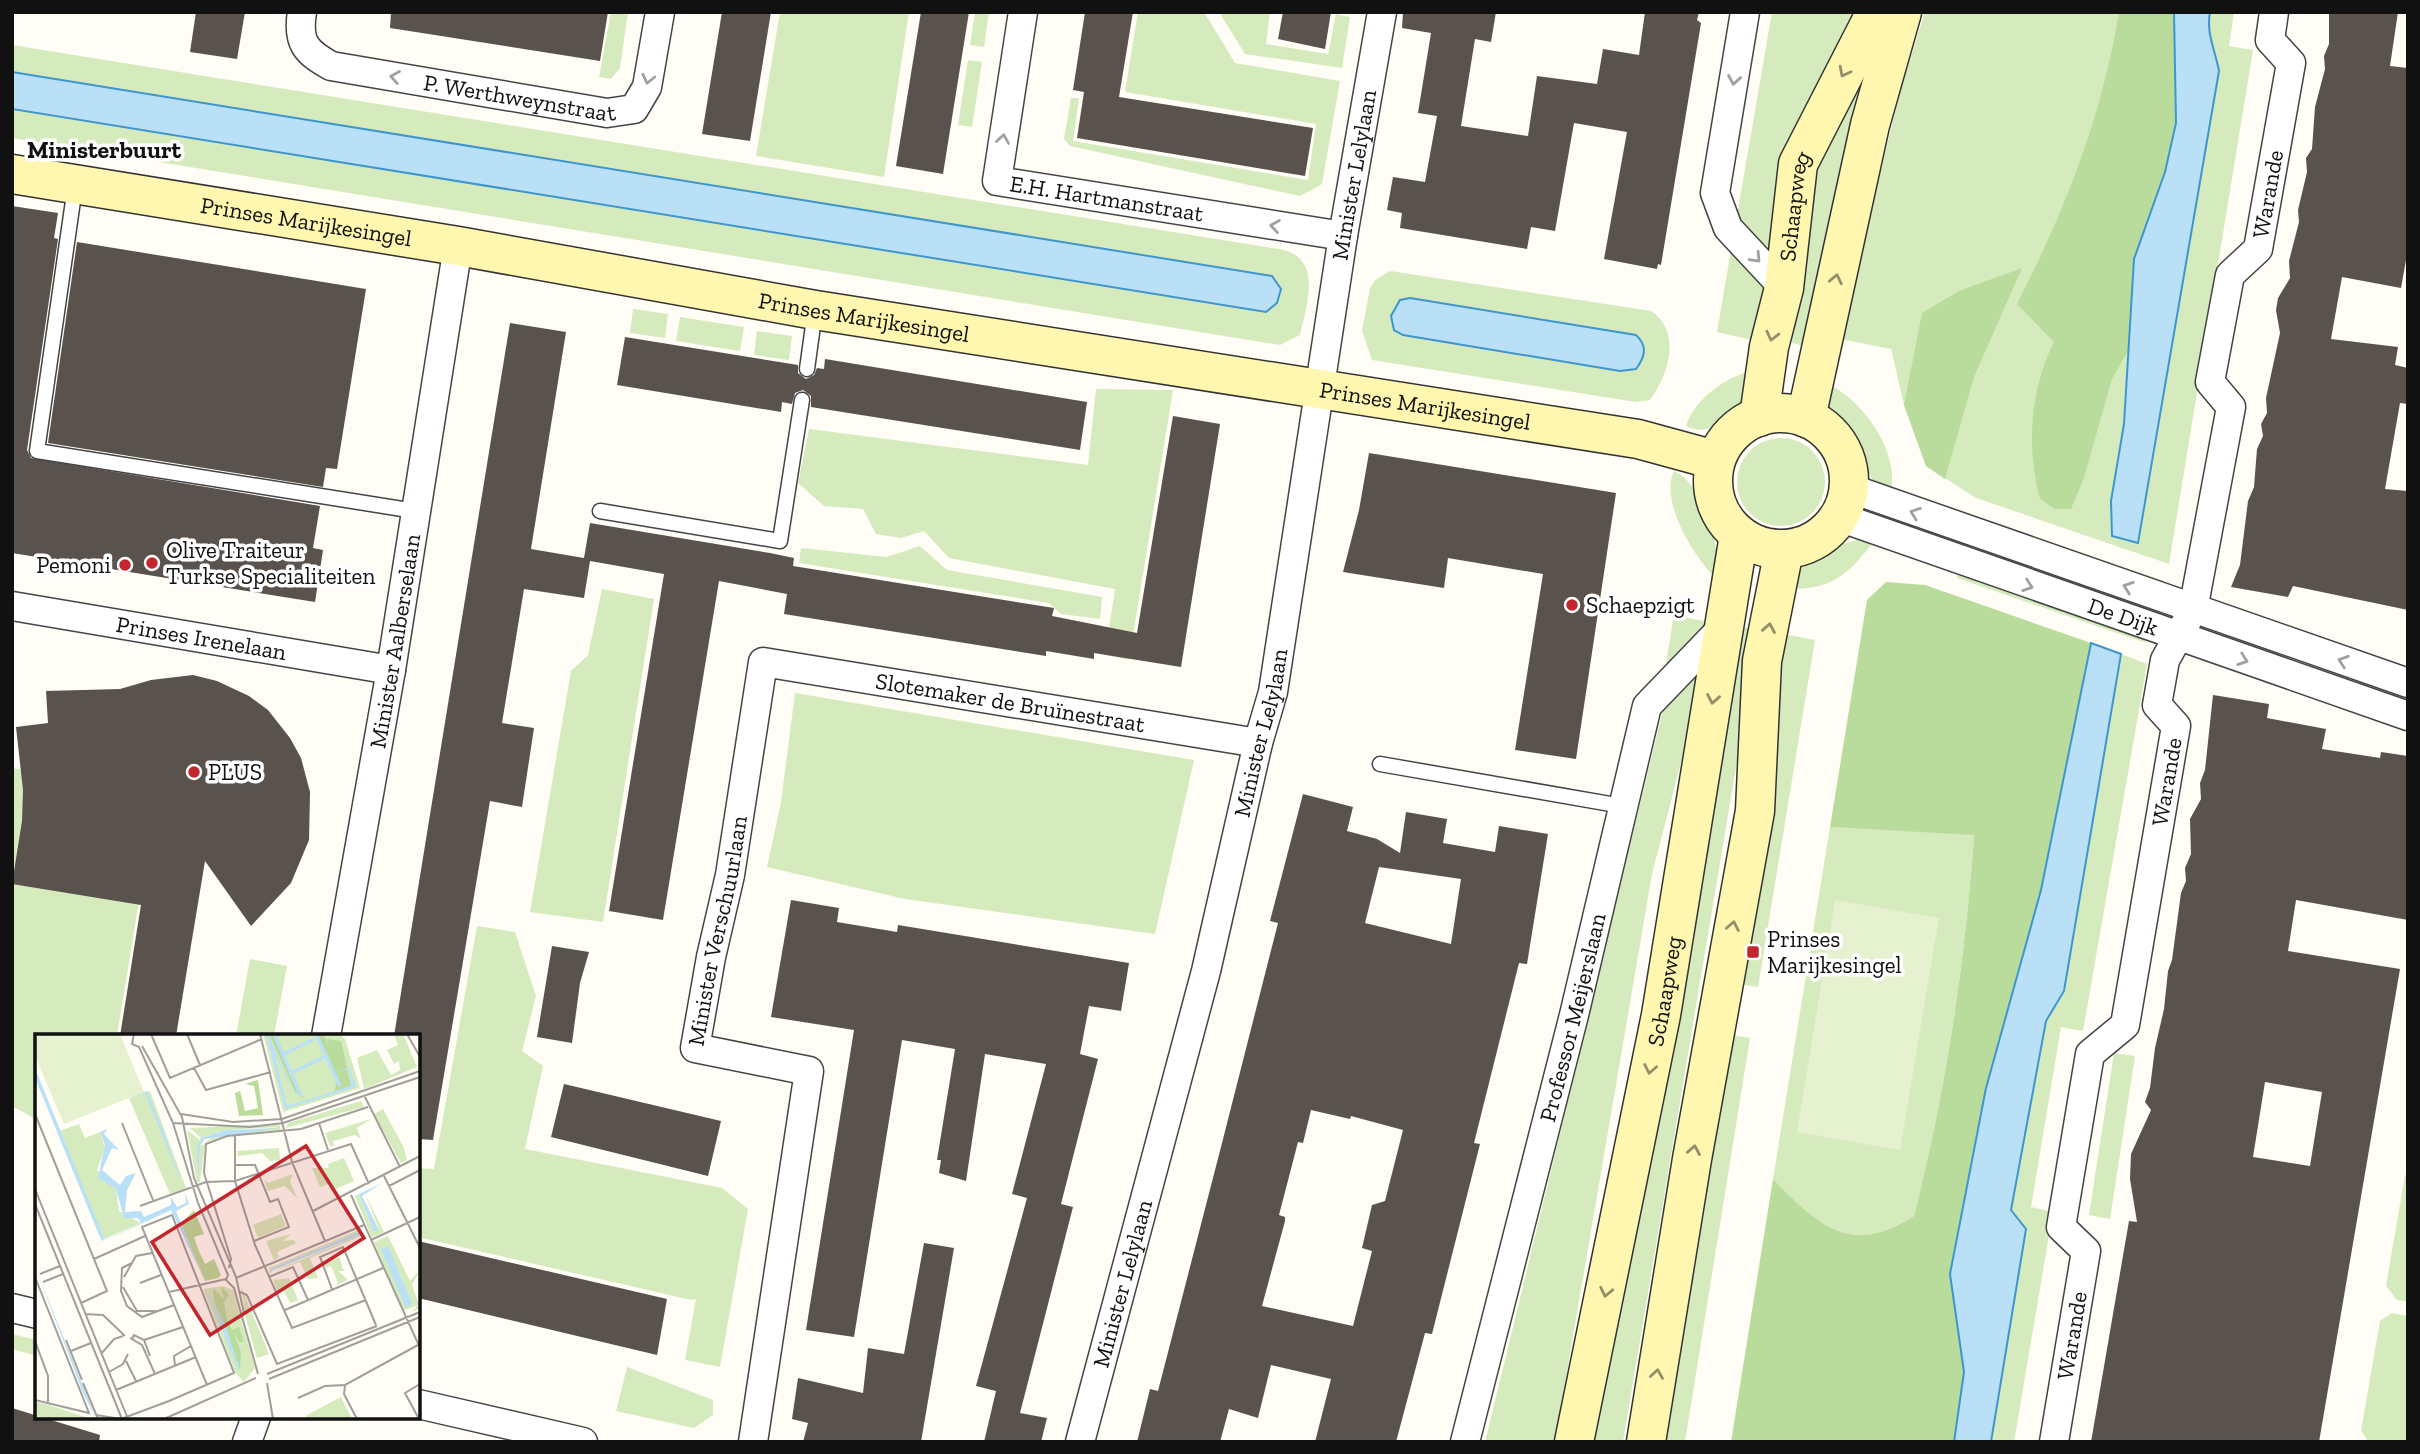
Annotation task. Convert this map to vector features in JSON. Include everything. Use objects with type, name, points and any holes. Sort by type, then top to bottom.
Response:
[{"type":"street","name":"P. Werthweynstraat","points":[[302,12],[299,30],[309,53],[331,66],[607,113],[634,109],[647,87],[660,12]]},
{"type":"street","name":"E.H. Hartmanstraat","points":[[1023,12],[997,181],[1343,236]]},
{"type":"street","name":"Minister Lelylaan","points":[[1080,1442],[1206,971],[1258,743],[1273,692],[1343,236],[1382,12]]},
{"type":"street","points":[[1745,12],[1715,193],[1728,228],[1784,288]]},
{"type":"street","name":"Schaapweg","points":[[1759,416],[1769,347],[1784,288],[1798,164],[1876,12]]},
{"type":"street","points":[[1806,418],[1870,125],[1902,12]]},
{"type":"street","name":"Warande","points":[[2054,1442],[2086,1251],[2061,1227],[2090,1054],[2125,1025],[2176,726],[2157,705],[2165,660],[2193,610],[2231,407],[2210,382],[2230,275],[2258,249],[2291,63],[2270,40],[2274,12]]},
{"type":"street","name":"Prinses Marijkesingel","points":[[12,174],[458,246],[815,310],[1652,441],[1715,460]]},
{"type":"street","name":"Minister Aalberselaan","points":[[326,1034],[391,670],[458,246]]},
{"type":"street","points":[[1782,413],[1806,418],[1819,425],[1839,446],[1845,459],[1844,503],[1821,537],[1784,550],[1752,544],[1739,535],[1717,507],[1712,484],[1715,460],[1720,448],[1737,429],[1759,416],[1782,413]]},
{"type":"street","name":"De Dijk","points":[[1844,503],[2193,610],[2408,683]]},
{"type":"street","name":"De Dijk","points":[[1844,503],[2179,638],[2408,716]]},
{"type":"street","name":"Schaapweg","points":[[1574,1442],[1661,1015],[1739,535]]},
{"type":"street","points":[[1646,1442],[1697,1132],[1755,811],[1762,661],[1784,550]]},
{"type":"street","name":"Prinses Irenelaan","points":[[12,606],[391,670]]},
{"type":"street","name":"Professor Meijerslaan","points":[[1465,1442],[1574,1015],[1647,706],[1726,623]]},
{"type":"street","name":"Slotemaker de Bruïnestraat","points":[[763,662],[1258,743]]},
{"type":"street","name":"Minister Verschuurlaan","points":[[753,1442],[809,1071],[695,1048],[711,957],[730,875],[763,662]]},
{"type":"street","points":[[12,1308],[35,1314]]},
{"type":"street","points":[[420,1404],[583,1442]]},
{"type":"street","points":[[247,1442],[255,1419]]},
{"type":"lane","points":[[75,185],[37,452],[415,510]]},
{"type":"lane","points":[[807,369],[815,310]]},
{"type":"lane","points":[[600,511],[780,541],[802,400]]},
{"type":"lane","points":[[1380,764],[1622,806]]},
{"type":"green space","points":[[611,12],[628,12],[620,68],[611,79],[599,77]]},
{"type":"green space","points":[[780,12],[909,12],[884,177],[756,156]]},
{"type":"green space","points":[[975,12],[989,12],[984,47],[970,45]]},
{"type":"green space","points":[[1138,12],[1204,12],[1235,63],[1340,81],[1322,184],[1300,196],[1070,146],[1064,139],[1071,98],[1079,98],[1073,141],[1308,180],[1316,124],[1125,92]]},
{"type":"green space","points":[[1219,12],[1270,12],[1266,44],[1328,54],[1336,14],[1350,17],[1342,68],[1245,54]]},
{"type":"green space","points":[[1772,12],[1863,12],[1773,257],[1752,340],[1717,332]]},
{"type":"green space","points":[[1925,12],[2234,12],[2229,46],[2253,50],[2169,564],[1976,498],[1926,466],[1904,405],[1891,349],[1840,339],[1901,88]]},
{"type":"green space","points":[[2119,12],[2174,12],[2176,123],[2165,172],[2134,259],[2128,351],[2112,379],[2084,478],[2071,509],[2055,509],[2040,499],[2032,439],[2035,399],[2054,342],[2017,304],[2051,233],[2080,162],[2103,89]]},
{"type":"green space","points":[[1880,24],[1809,348],[1780,339],[1808,179]]},
{"type":"green space","points":[[12,45],[1284,250],[1304,264],[1308,274],[1306,311],[1300,335],[1280,345],[12,138],[12,109],[1266,312],[1281,289],[1272,276],[12,72]]},
{"type":"green space","points":[[968,60],[982,62],[972,127],[958,125]]},
{"type":"green space","points":[[2022,268],[1974,377],[1945,479],[1926,466],[1904,405],[1922,313],[1959,291]]},
{"type":"green space","points":[[1390,271],[1651,311],[1667,330],[1669,354],[1663,378],[1650,400],[1636,402],[1372,360],[1362,331],[1370,288],[1375,280]]},
{"type":"green space","points":[[633,309],[668,314],[665,338],[630,333]]},
{"type":"green space","points":[[680,317],[744,327],[740,351],[676,341]]},
{"type":"green space","points":[[757,331],[792,336],[789,360],[754,355]]},
{"type":"green space","points":[[1752,371],[1743,409],[1709,429],[1686,426],[1696,407],[1712,391],[1732,378]]},
{"type":"green space","points":[[1825,382],[1853,401],[1876,428],[1890,460],[1891,493],[1874,483],[1858,450],[1830,416],[1825,400]]},
{"type":"green space","points":[[1096,389],[1173,390],[1129,660],[1105,655],[1115,589],[949,558],[924,531],[901,538],[876,534],[863,509],[824,506],[798,483],[809,429],[1088,465]]},
{"type":"green space","points":[[1781,438],[1798,441],[1812,451],[1822,465],[1825,482],[1822,499],[1812,513],[1798,523],[1781,526],[1764,523],[1750,513],[1740,499],[1737,482],[1740,465],[1750,451],[1764,441]]},
{"type":"green space","points":[[1674,471],[1685,478],[1694,490],[1709,519],[1718,567],[1717,580],[1690,544],[1675,513],[1671,498]]},
{"type":"green space","points":[[1990,521],[2164,581],[2162,587],[1988,527]]},
{"type":"green space","points":[[1923,526],[2150,606],[2151,612],[1919,536]]},
{"type":"green space","points":[[1861,539],[1873,542],[1855,564],[1836,579],[1814,587],[1786,588],[1799,570],[1817,556],[1839,545]]},
{"type":"green space","points":[[920,546],[947,570],[1102,597],[1100,619],[1061,614],[1049,603],[799,563],[801,548],[887,557]]},
{"type":"green space","points":[[1958,571],[2141,637],[2146,643],[1957,578]]},
{"type":"green space","points":[[1886,582],[1925,585],[2091,643],[2041,890],[1986,1088],[1950,1274],[1964,1372],[1954,1442],[1731,1442],[1773,1179],[1806,1210],[1837,1231],[1854,1235],[1872,1234],[1892,1228],[1914,1216],[1945,1074],[1965,931],[1974,835],[1830,827],[1867,600]]},
{"type":"green space","points":[[602,589],[654,599],[603,922],[530,912],[571,671],[588,655]]},
{"type":"green space","points":[[1674,615],[1708,622],[1667,664],[1666,663]]},
{"type":"green space","points":[[1735,626],[1759,630],[1623,1442],[1586,1442]]},
{"type":"green space","points":[[1778,633],[1815,640],[1758,987],[1739,984]]},
{"type":"green space","points":[[2230,634],[2408,694],[2408,704],[2226,642],[2224,637]]},
{"type":"green space","points":[[2121,654],[2147,664],[2083,1031],[2061,1027],[2031,1207],[2053,1212],[2014,1442],[1991,1442],[2026,1229],[2011,1210],[2046,1021],[2064,991]]},
{"type":"green space","points":[[1709,655],[1652,874],[1555,1442],[1485,1442],[1665,702]]},
{"type":"green space","points":[[795,693],[1194,760],[1155,934],[905,899],[767,867],[781,802]]},
{"type":"green space","points":[[12,768],[34,772],[140,895],[117,1034],[35,1034],[35,1119],[12,1106]]},
{"type":"green space","points":[[1830,827],[1974,834],[1953,1027],[1936,1121],[1914,1216],[1892,1228],[1872,1234],[1854,1235],[1837,1231],[1806,1210],[1773,1179]]},
{"type":"green space","points":[[1835,900],[1939,918],[1900,1150],[1797,1132]]},
{"type":"green space","points":[[477,926],[515,932],[536,996],[522,1051],[543,1066],[525,1149],[722,1188],[748,1209],[720,1367],[685,1360],[696,1299],[420,1237],[420,1168],[434,1169]]},
{"type":"green space","points":[[250,959],[287,966],[274,1034],[236,1034]]},
{"type":"green space","points":[[1731,1035],[1750,1038],[1685,1442],[1665,1442]]},
{"type":"green space","points":[[2114,1053],[2135,1056],[2110,1219],[2089,1215]]},
{"type":"green space","points":[[2408,1173],[2408,1302],[2397,1300],[2386,1286],[2405,1175]]},
{"type":"green space","points":[[2392,1313],[2408,1316],[2408,1442],[2369,1442],[2361,1431],[2380,1321]]},
{"type":"green space","points":[[12,1334],[35,1340],[35,1355],[12,1349]]},
{"type":"green space","points":[[627,1367],[713,1400],[713,1415],[694,1428],[616,1411]]},
{"type":"water","points":[[2174,12],[2210,12],[2210,34],[2219,71],[2138,543],[2112,536],[2111,501],[2124,424],[2134,259],[2165,172],[2176,123]]},
{"type":"water","points":[[12,72],[1272,276],[1281,289],[1277,303],[1266,312],[12,109]]},
{"type":"water","points":[[1410,298],[1636,335],[1644,347],[1643,356],[1636,369],[1620,371],[1403,335],[1394,330],[1391,316],[1400,300]]},
{"type":"water","points":[[2091,643],[2121,654],[2064,991],[2046,1021],[2011,1210],[2026,1229],[1991,1442],[1954,1442],[1964,1372],[1950,1274],[1986,1088],[2041,890]]},
{"type":"building","points":[[196,12],[245,12],[237,59],[190,52]]},
{"type":"building","points":[[391,12],[608,12],[600,61],[390,28]]},
{"type":"building","points":[[722,12],[771,12],[750,141],[702,134]]},
{"type":"building","points":[[921,12],[969,12],[943,174],[896,166]]},
{"type":"building","points":[[1085,12],[1133,12],[1119,97],[1313,128],[1305,176],[1077,138],[1084,92],[1073,90]]},
{"type":"building","points":[[1283,12],[1331,12],[1325,49],[1278,39]]},
{"type":"building","points":[[1403,12],[1496,12],[1491,42],[1475,39],[1461,126],[1528,136],[1537,76],[1597,84],[1603,49],[1639,55],[1645,12],[1699,12],[1697,20],[1701,23],[1661,265],[1658,264],[1657,269],[1604,259],[1627,132],[1574,123],[1555,231],[1531,227],[1527,249],[1400,228],[1402,213],[1387,210],[1393,177],[1425,182],[1437,116],[1418,113],[1431,33],[1402,28]]},
{"type":"building","points":[[2329,12],[2398,12],[2390,66],[2408,68],[2408,249],[2401,288],[2342,277],[2331,339],[2398,347],[2395,365],[2408,368],[2408,404],[2400,403],[2385,489],[2408,491],[2408,610],[2293,586],[2288,597],[2231,587],[2240,565],[2248,501],[2254,487],[2257,449],[2263,436],[2261,424],[2267,413],[2266,398],[2280,333],[2276,310],[2278,298],[2290,278],[2289,261],[2299,222],[2298,210],[2307,172],[2306,158],[2312,149],[2315,107],[2325,69],[2324,56],[2329,44]]},
{"type":"building","points":[[12,206],[58,213],[54,238],[58,239],[27,450],[31,458],[320,506],[313,548],[323,550],[315,602],[12,553]]},
{"type":"building","points":[[77,242],[366,289],[337,469],[326,468],[323,487],[48,443]]},
{"type":"building","points":[[510,323],[566,332],[531,549],[584,558],[590,523],[794,558],[793,566],[1054,608],[1052,616],[1137,633],[1173,416],[1220,424],[1181,667],[1094,653],[1094,659],[1046,651],[1046,656],[784,614],[787,594],[719,581],[663,920],[609,911],[664,574],[590,561],[584,598],[524,589],[502,723],[534,728],[522,807],[490,801],[433,1140],[420,1139],[420,1034],[394,1034]]},
{"type":"building","points":[[625,337],[798,365],[798,373],[806,379],[814,375],[817,368],[824,369],[825,359],[1087,402],[1080,450],[811,407],[811,396],[803,390],[795,393],[792,404],[782,402],[781,412],[617,385]]},
{"type":"building","name":"Schaepzigt","points":[[1369,453],[1616,493],[1576,759],[1515,750],[1543,574],[1448,558],[1444,588],[1343,572],[1359,510]]},
{"type":"building","points":[[193,675],[217,681],[249,696],[268,710],[290,738],[301,758],[310,792],[309,840],[291,883],[251,926],[205,861],[176,1034],[120,1034],[141,905],[12,884],[22,821],[23,790],[16,727],[48,723],[46,691],[120,689],[151,680]]},
{"type":"building","points":[[2213,695],[2269,704],[2267,718],[2326,729],[2322,749],[2380,758],[2381,752],[2408,756],[2408,920],[2296,900],[2288,951],[2400,969],[2319,1442],[2091,1442],[2129,1221],[2137,1222],[2130,1179],[2131,1154],[2151,1110],[2145,1102],[2164,1009],[2181,893],[2186,881],[2185,868],[2191,854],[2190,819],[2201,799],[2200,783],[2205,770]],"holes":[[[2265,1082],[2322,1092],[2310,1166],[2253,1157]]]},
{"type":"building","points":[[1303,794],[1353,807],[1347,831],[1377,839],[1400,853],[1406,812],[1447,819],[1443,843],[1495,852],[1499,826],[1548,834],[1527,964],[1519,963],[1474,1143],[1480,1144],[1432,1334],[1425,1333],[1396,1442],[1315,1442],[1331,1379],[1271,1365],[1258,1418],[1229,1409],[1220,1442],[1137,1442],[1150,1389],[1158,1391],[1222,1143],[1278,923],[1270,921]],"holes":[[[1379,867],[1461,879],[1451,944],[1365,923]],[[1311,1110],[1350,1119],[1351,1116],[1403,1130],[1385,1201],[1372,1205],[1362,1248],[1372,1251],[1353,1326],[1262,1306],[1285,1221],[1285,1217],[1279,1215],[1298,1142],[1303,1143]]]},
{"type":"building","points":[[791,900],[839,908],[837,922],[897,932],[898,925],[1129,963],[1121,1011],[1089,1006],[1080,1054],[1098,1059],[1061,1204],[1073,1207],[1020,1413],[1047,1418],[1041,1442],[984,1442],[996,1391],[976,1386],[1027,1198],[1012,1194],[1046,1064],[985,1054],[966,1181],[939,1173],[941,1160],[937,1160],[955,1049],[902,1040],[854,1337],[806,1330],[854,1030],[771,1017]]},
{"type":"building","points":[[552,946],[589,952],[580,983],[572,1043],[537,1037]]},
{"type":"building","points":[[564,1084],[721,1121],[708,1176],[551,1137]]},
{"type":"building","points":[[420,1241],[667,1299],[657,1355],[420,1298]]},
{"type":"building","points":[[924,1243],[954,1248],[921,1442],[803,1442],[808,1423],[792,1419],[798,1378],[863,1393],[868,1348],[904,1354]]},
{"type":"building","points":[[12,1408],[35,1415],[35,1419],[48,1419],[100,1435],[99,1442],[12,1442]]},
{"type":"place","name":"Olive Traiteur Turkse Specialiteiten","points":[[152,563]]},
{"type":"place","name":"Pemoni","points":[[125,565]]},
{"type":"place","name":"Schaepzigt","points":[[1572,605]]},
{"type":"place","name":"PLUS","points":[[194,772]]},
{"type":"place","name":"Prinses Marijkesingel","points":[[1753,952]]},
{"type":"district","name":"Ministerbuurt","points":[[104,150]]}]
